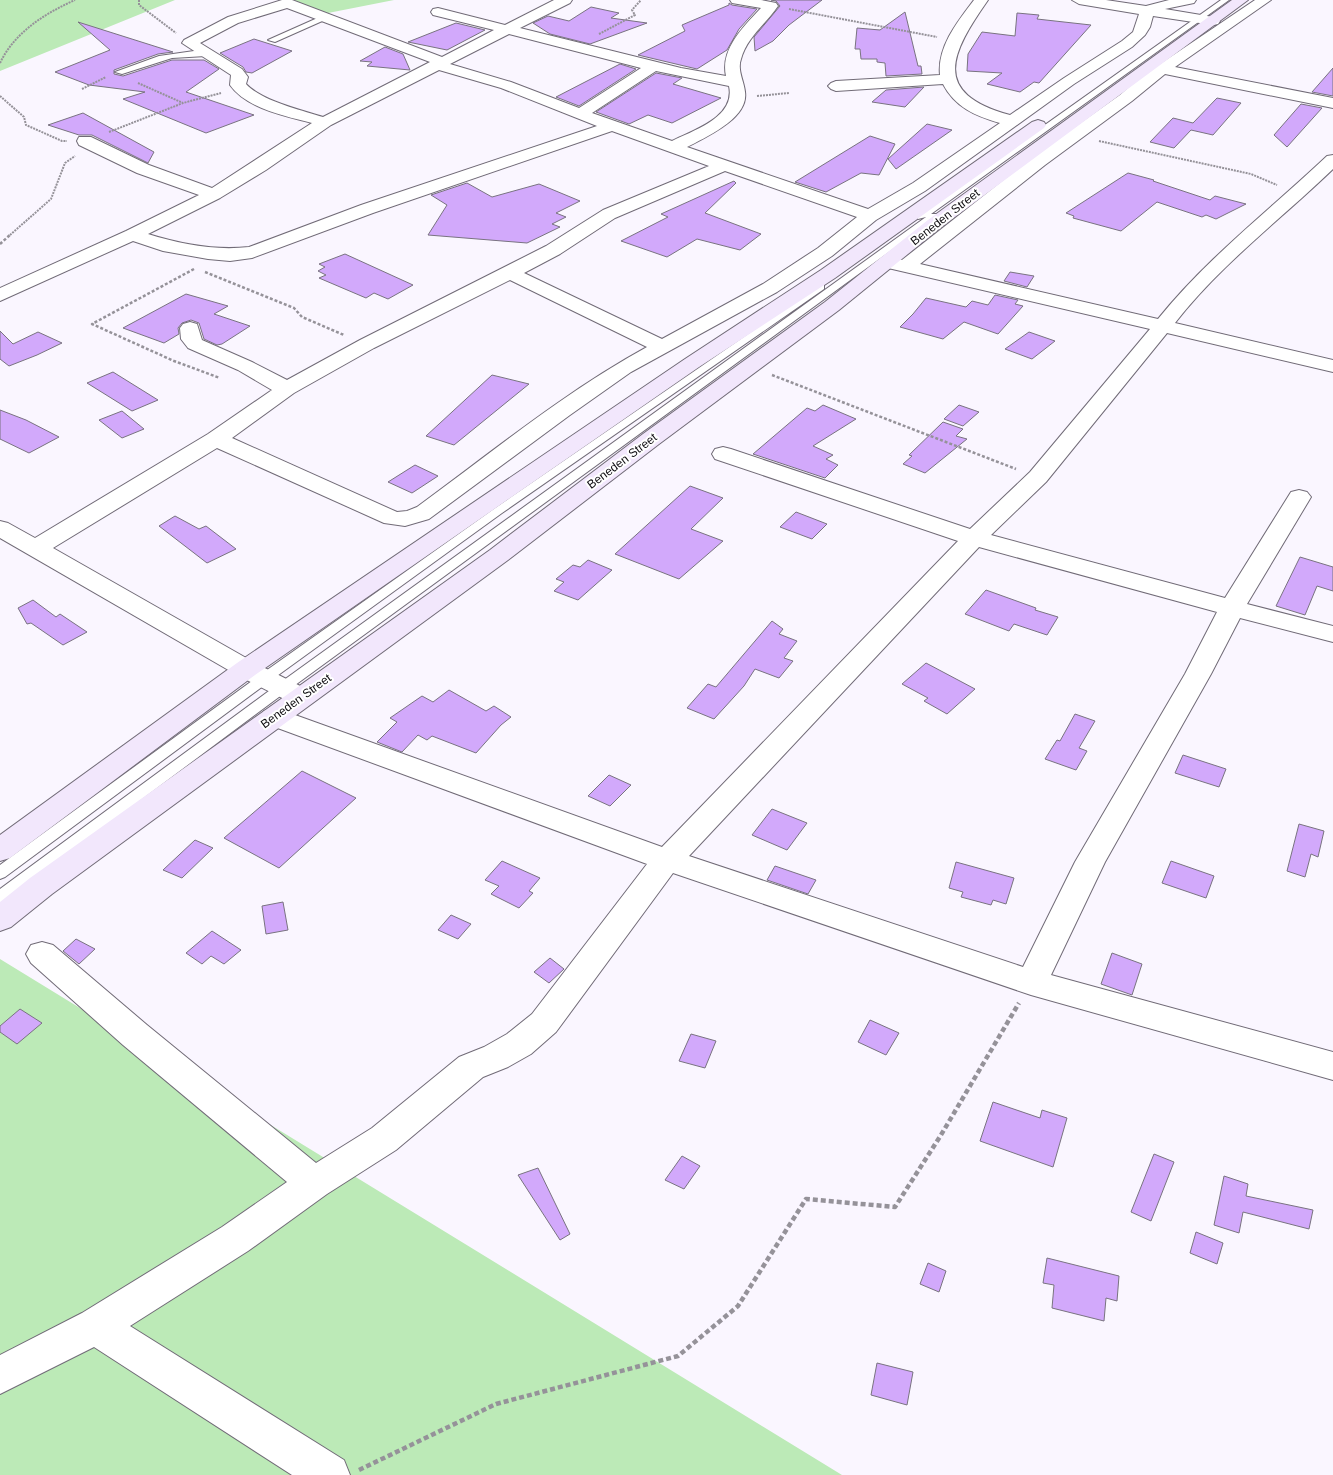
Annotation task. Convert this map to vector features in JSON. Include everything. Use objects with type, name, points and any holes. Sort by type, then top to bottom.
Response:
[{"type":"main road","name":"Beneden Street","points":[[273,683],[692,363],[828,274],[1203,13],[1241,0]]},
{"type":"main road","name":"Beneden Street","points":[[0,850],[273,683],[499,554],[750,366],[897,264],[948,214],[1203,13]]},
{"type":"main road","name":"Beneden Street","points":[[0,919],[41,886],[274,717],[273,683]]},
{"type":"street","points":[[0,295],[132,235],[214,194],[260,166],[325,122],[566,0]]},
{"type":"street","points":[[737,0],[771,6]]},
{"type":"street","points":[[981,0],[954,40],[948,55],[948,79],[961,99],[970,106],[1012,121]]},
{"type":"street","points":[[1079,0],[1147,11],[1203,13]]},
{"type":"street","points":[[897,264],[1077,135],[1164,69],[1264,0]]},
{"type":"street","points":[[325,122],[269,104],[239,88],[240,77],[237,72],[189,43],[233,20],[286,3],[440,64],[506,85],[612,126],[870,216]]},
{"type":"street","points":[[674,147],[708,130],[727,116],[736,106],[738,98],[732,61],[736,49],[746,34],[771,6]]},
{"type":"street","points":[[216,439],[392,518],[403,520],[416,517],[562,410],[624,368],[770,288],[825,252],[870,216],[920,187],[1069,81],[1133,40],[1143,26],[1147,11]]},
{"type":"street","points":[[438,12],[654,66],[706,78],[734,82]]},
{"type":"street","points":[[581,113],[654,66]]},
{"type":"street","points":[[1164,69],[1333,103]]},
{"type":"street","points":[[836,86],[948,79]]},
{"type":"street","points":[[132,235],[163,245],[188,250],[230,255],[252,252],[367,209],[612,126]]},
{"type":"street","points":[[85,141],[144,169],[214,194]]},
{"type":"street","points":[[0,1375],[96,1326],[235,1239],[314,1182],[384,1139],[472,1067],[496,1057],[519,1044],[544,1024],[667,860],[974,538],[1038,477],[1179,305],[1240,243],[1333,160]]},
{"type":"street","points":[[36,548],[216,439],[287,389],[367,344],[510,273],[553,250],[609,214],[641,198],[724,166]]},
{"type":"street","points":[[897,264],[1333,366]]},
{"type":"street","points":[[510,273],[624,330],[664,347]]},
{"type":"street","points":[[190,328],[191,339],[196,344],[245,366],[287,389]]},
{"type":"street","points":[[723,454],[974,538],[1333,634]]},
{"type":"street","points":[[1031,982],[1090,862],[1198,674],[1233,606],[1299,497]]},
{"type":"street","points":[[0,528],[273,683]]},
{"type":"street","points":[[274,717],[667,860],[1031,982],[1316,1063],[1333,1066]]},
{"type":"street","points":[[42,954],[135,1035],[314,1182]]},
{"type":"street","points":[[96,1326],[329,1475]]},
{"type":"lane","points":[[0,873],[273,683],[1203,13],[1226,0]]},
{"type":"lane","points":[[1203,13],[1236,0]]},
{"type":"lane","points":[[272,40],[325,18]]},
{"type":"lane","points":[[119,72],[168,55],[185,53],[206,54]]},
{"type":"lane","points":[[0,897],[273,683]]},
{"type":"path","points":[[0,63],[2,56],[18,37],[36,22],[75,0]]},
{"type":"path","points":[[139,0],[139,5],[189,43]]},
{"type":"path","points":[[577,46],[635,15],[632,10],[641,0]]},
{"type":"path","points":[[771,6],[954,40]]},
{"type":"path","points":[[82,88],[119,72]]},
{"type":"path","points":[[134,81],[183,103]]},
{"type":"path","points":[[0,96],[24,117],[26,125],[62,141],[85,141],[183,103],[239,88]]},
{"type":"path","points":[[738,98],[789,93]]},
{"type":"path","points":[[1077,135],[1118,146],[1251,174],[1298,193]]},
{"type":"path","points":[[0,244],[51,199],[65,163],[75,156],[85,141]]},
{"type":"path","points":[[188,250],[195,269]]},
{"type":"path","points":[[204,272],[294,308],[302,317],[367,344]]},
{"type":"path","points":[[750,366],[888,418],[984,458],[1038,477]]},
{"type":"path","points":[[350,1475],[496,1404],[678,1356],[738,1306],[806,1199],[895,1207],[941,1136],[1031,982]]},
{"type":"green space","points":[[0,0],[175,0],[0,71]]},
{"type":"green space","points":[[282,0],[394,0],[323,14]]},
{"type":"green space","points":[[0,959],[842,1475],[0,1475]]},
{"type":"building","points":[[771,0],[822,0],[789,25],[773,41],[755,51],[754,37],[780,6],[776,1]]},
{"type":"building","points":[[729,3],[757,9],[739,29],[727,50],[697,69],[638,55],[685,31],[682,25],[729,5]]},
{"type":"building","points":[[591,7],[619,13],[611,18],[647,23],[590,44],[550,34],[533,23],[548,16],[569,21]]},
{"type":"building","points":[[905,12],[918,66],[921,66],[922,74],[886,76],[885,63],[877,62],[877,59],[861,59],[860,49],[855,49],[857,28],[880,30]]},
{"type":"building","points":[[1017,13],[1039,15],[1037,19],[1091,25],[1039,83],[1034,82],[1020,92],[987,84],[1002,73],[967,71],[968,54],[982,32],[1015,36]]},
{"type":"building","points":[[78,22],[173,52],[158,54],[114,70],[114,74],[123,76],[172,60],[204,60],[219,69],[186,92],[254,115],[206,133],[123,99],[145,92],[89,85],[55,72],[110,50]]},
{"type":"building","points":[[456,23],[485,30],[447,50],[408,42]]},
{"type":"building","points":[[254,39],[292,51],[252,73],[246,72],[243,67],[220,53]]},
{"type":"building","points":[[385,47],[403,54],[410,70],[367,66],[372,62],[360,61]]},
{"type":"building","points":[[620,64],[636,69],[579,106],[556,97]]},
{"type":"building","points":[[1333,68],[1333,96],[1312,92]]},
{"type":"building","points":[[656,73],[682,78],[673,84],[721,98],[672,123],[648,115],[629,124],[596,112]]},
{"type":"building","points":[[924,87],[905,107],[872,102],[886,90]]},
{"type":"building","points":[[1217,98],[1241,103],[1213,135],[1191,130],[1174,148],[1150,142],[1173,118],[1193,123]]},
{"type":"building","points":[[1301,104],[1322,108],[1287,147],[1274,135]]},
{"type":"building","points":[[83,113],[154,152],[148,163],[92,135],[79,135],[48,125]]},
{"type":"building","points":[[927,124],[952,130],[896,169],[888,159]]},
{"type":"building","points":[[870,136],[895,144],[879,175],[861,173],[826,192],[795,182]]},
{"type":"building","points":[[1128,173],[1210,200],[1215,196],[1246,204],[1216,219],[1206,215],[1202,217],[1157,202],[1121,231],[1073,218],[1074,216],[1066,213]]},
{"type":"building","points":[[734,181],[736,183],[705,213],[761,234],[740,250],[697,239],[667,257],[621,241],[668,217],[661,214]]},
{"type":"building","points":[[467,183],[492,197],[539,184],[580,201],[556,213],[566,217],[552,224],[560,227],[527,243],[428,235],[447,205],[431,195]]},
{"type":"building","points":[[345,254],[413,285],[388,299],[374,293],[366,298],[319,278],[326,275],[318,271],[325,267],[319,264]]},
{"type":"building","points":[[1010,272],[1034,276],[1027,287],[1004,281]]},
{"type":"building","points":[[186,294],[228,306],[214,314],[250,326],[222,344],[217,345],[204,339],[199,323],[191,320],[182,323],[178,328],[179,334],[164,343],[123,328]]},
{"type":"building","points":[[995,295],[1018,300],[1015,304],[1023,306],[998,334],[964,322],[943,339],[900,327],[926,298],[966,307],[972,301],[988,305]]},
{"type":"building","points":[[0,331],[13,344],[38,332],[62,343],[9,366],[0,359]]},
{"type":"building","points":[[1029,332],[1055,341],[1032,359],[1005,349]]},
{"type":"building","points":[[113,372],[158,400],[132,411],[87,383]]},
{"type":"building","points":[[492,375],[529,384],[454,445],[426,436]]},
{"type":"building","points":[[823,405],[856,419],[813,446],[833,455],[826,459],[838,465],[825,478],[753,454],[807,408],[815,411]]},
{"type":"building","points":[[959,405],[979,412],[963,426],[944,419]]},
{"type":"building","points":[[0,410],[26,420],[59,437],[29,453],[0,439]]},
{"type":"building","points":[[122,411],[144,429],[122,438],[99,420]]},
{"type":"building","points":[[943,422],[963,429],[956,436],[967,439],[925,473],[903,464],[912,456],[909,455]]},
{"type":"building","points":[[415,465],[438,476],[412,493],[388,482]]},
{"type":"building","points":[[690,486],[723,498],[691,529],[723,541],[679,579],[615,554]]},
{"type":"building","points":[[796,512],[827,524],[812,539],[780,527]]},
{"type":"building","points":[[175,516],[199,529],[206,526],[236,549],[207,563],[159,526]]},
{"type":"building","points":[[1300,557],[1333,567],[1333,591],[1317,586],[1305,615],[1276,606]]},
{"type":"building","points":[[588,560],[612,570],[578,600],[554,591],[564,582],[556,579],[573,565],[580,567]]},
{"type":"building","points":[[986,590],[1036,608],[1035,610],[1058,617],[1047,635],[1014,624],[1009,631],[965,614]]},
{"type":"building","points":[[33,600],[56,617],[60,614],[87,632],[63,645],[31,623],[27,624],[18,608]]},
{"type":"building","points":[[772,621],[783,629],[779,634],[797,641],[784,658],[793,661],[779,678],[755,669],[744,686],[714,719],[687,708],[708,684],[716,687]]},
{"type":"building","points":[[926,663],[975,689],[947,714],[924,701],[928,698],[902,684]]},
{"type":"building","points":[[449,690],[486,711],[494,706],[511,717],[501,725],[476,753],[432,736],[427,740],[418,735],[402,752],[377,742],[397,722],[390,718],[422,696],[433,702]]},
{"type":"building","points":[[1075,714],[1095,721],[1079,748],[1087,751],[1076,770],[1045,759],[1057,740],[1060,741]]},
{"type":"building","points":[[1183,755],[1226,769],[1219,787],[1175,773]]},
{"type":"building","points":[[302,771],[356,798],[279,868],[224,838]]},
{"type":"building","points":[[609,775],[631,785],[610,806],[588,796]]},
{"type":"building","points":[[772,809],[807,823],[787,850],[752,835]]},
{"type":"building","points":[[1299,824],[1324,831],[1318,857],[1311,854],[1305,877],[1287,871]]},
{"type":"building","points":[[195,840],[213,848],[182,878],[163,870]]},
{"type":"building","points":[[502,861],[540,878],[529,891],[533,893],[519,908],[491,894],[499,886],[485,880]]},
{"type":"building","points":[[1171,861],[1214,876],[1206,898],[1162,883]]},
{"type":"building","points":[[956,862],[1014,878],[1006,904],[993,900],[991,905],[961,897],[963,892],[949,888]]},
{"type":"building","points":[[775,866],[816,880],[808,894],[767,880]]},
{"type":"building","points":[[283,902],[288,930],[266,934],[262,906]]},
{"type":"building","points":[[451,915],[471,924],[458,939],[438,930]]},
{"type":"building","points":[[212,931],[241,950],[224,964],[211,956],[202,964],[186,953]]},
{"type":"building","points":[[76,939],[95,949],[79,964],[63,951]]},
{"type":"building","points":[[1112,953],[1142,964],[1132,995],[1101,984]]},
{"type":"building","points":[[550,958],[564,969],[549,983],[534,972]]},
{"type":"building","points":[[20,1009],[42,1023],[17,1044],[0,1032],[0,1026]]},
{"type":"building","points":[[870,1020],[899,1033],[886,1055],[858,1042]]},
{"type":"building","points":[[691,1034],[716,1041],[705,1068],[679,1061]]},
{"type":"building","points":[[993,1102],[1040,1118],[1042,1110],[1067,1118],[1053,1167],[980,1141]]},
{"type":"building","points":[[1154,1154],[1174,1162],[1151,1221],[1131,1212]]},
{"type":"building","points":[[682,1156],[700,1166],[684,1189],[665,1180]]},
{"type":"building","points":[[538,1168],[570,1234],[560,1240],[518,1175]]},
{"type":"building","points":[[1224,1176],[1248,1184],[1246,1196],[1313,1210],[1309,1229],[1243,1212],[1239,1233],[1214,1225]]},
{"type":"building","points":[[1196,1232],[1223,1243],[1217,1264],[1190,1253]]},
{"type":"building","points":[[1047,1258],[1119,1276],[1117,1301],[1106,1298],[1104,1321],[1052,1308],[1054,1285],[1043,1283]]},
{"type":"building","points":[[928,1263],[946,1271],[939,1292],[920,1284]]},
{"type":"building","points":[[877,1363],[913,1372],[907,1405],[871,1395]]}]
